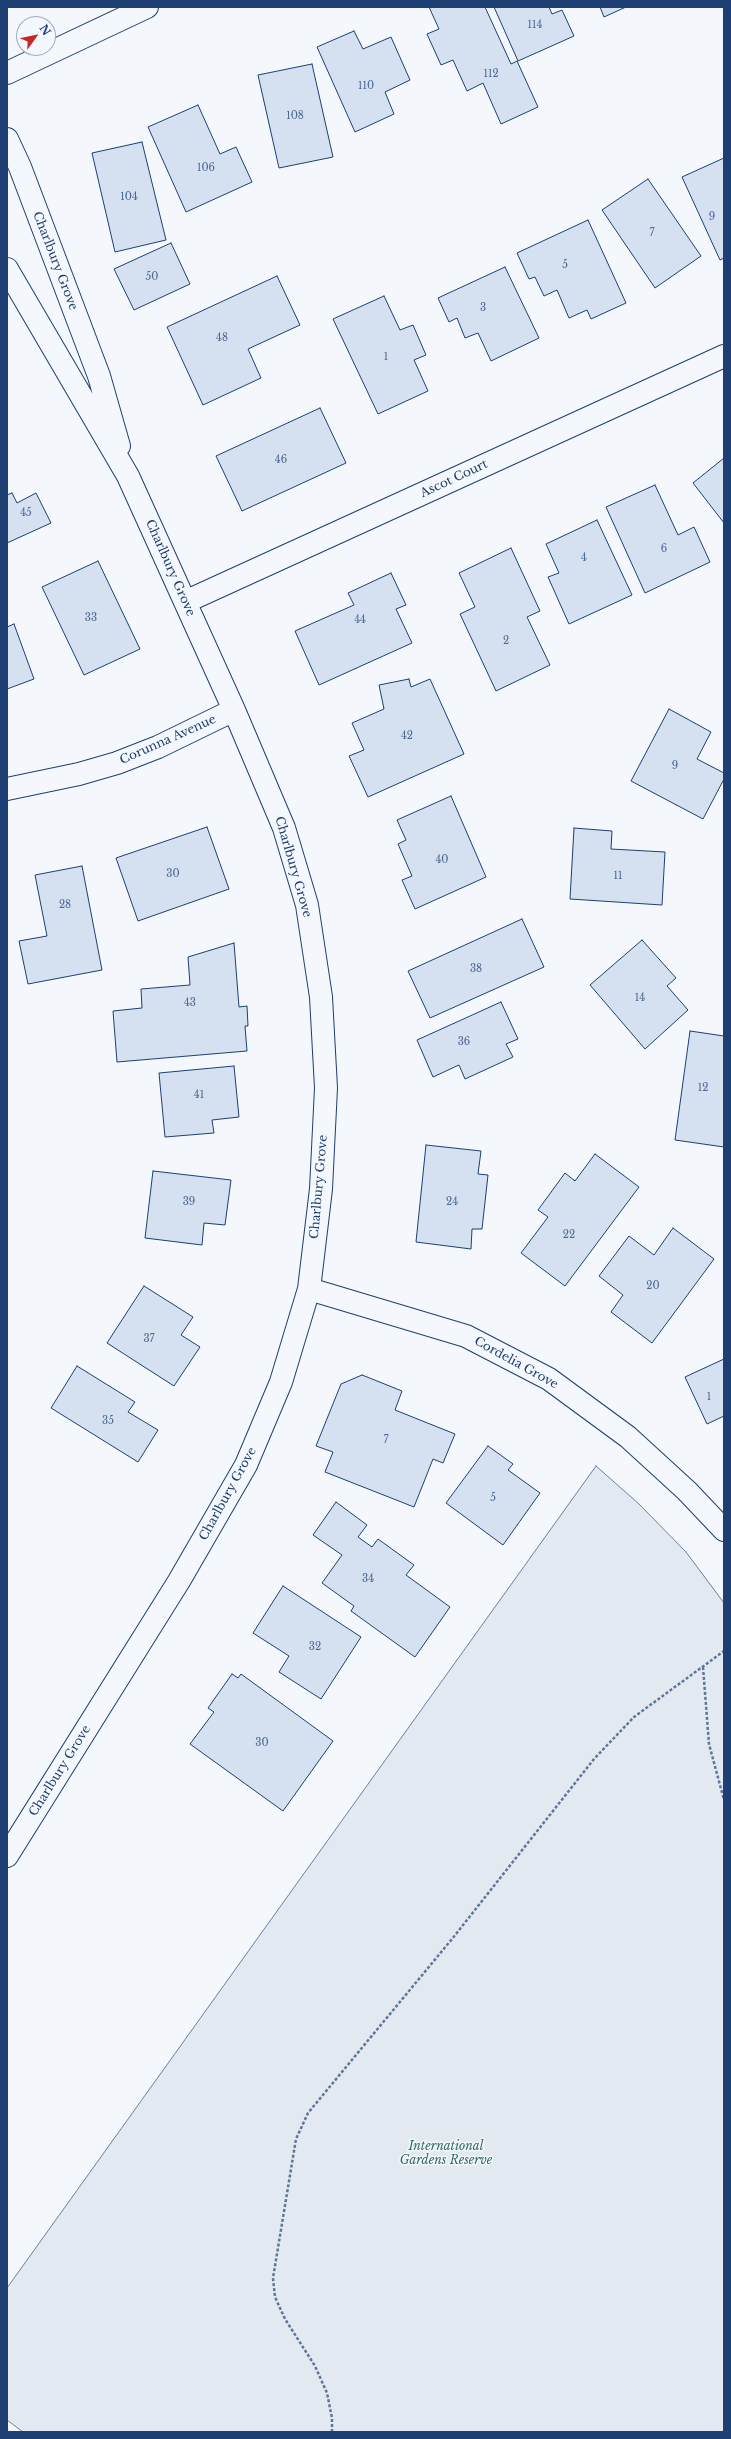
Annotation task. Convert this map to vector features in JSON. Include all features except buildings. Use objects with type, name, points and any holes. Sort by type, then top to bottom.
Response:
[{"type":"street","points":[[7,73],[147,7]]},
{"type":"street","name":"Charlbury Grove","points":[[7,139],[20,167],[99,376],[128,476]]},
{"type":"street","name":"Charlbury Grove","points":[[7,269],[128,476],[234,710],[284,828],[306,905],[321,997],[326,1088],[321,1189],[309,1290],[281,1382],[246,1465],[179,1581],[7,1856]]},
{"type":"street","name":"Ascot Court","points":[[185,602],[724,356]]},
{"type":"street","name":"Corunna Avenue","points":[[7,789],[79,774],[117,763],[158,747],[234,710]]},
{"type":"street","name":"Cordelia Grove","points":[[309,1290],[466,1336],[549,1379],[628,1437],[687,1491],[724,1530]]},
{"type":"path","points":[[332,2432],[332,2418],[327,2393],[315,2366],[285,2319],[275,2298],[273,2278],[296,2139],[308,2113],[452,1939],[594,1759],[634,1717],[724,1651]]},
{"type":"path","points":[[703,1666],[709,1744],[724,1800]]},
{"type":"green space","name":"International Gardens Reserve","points":[[596,1466],[639,1504],[686,1552],[724,1603],[724,2432],[23,2432],[7,2420],[7,2288]]}]
